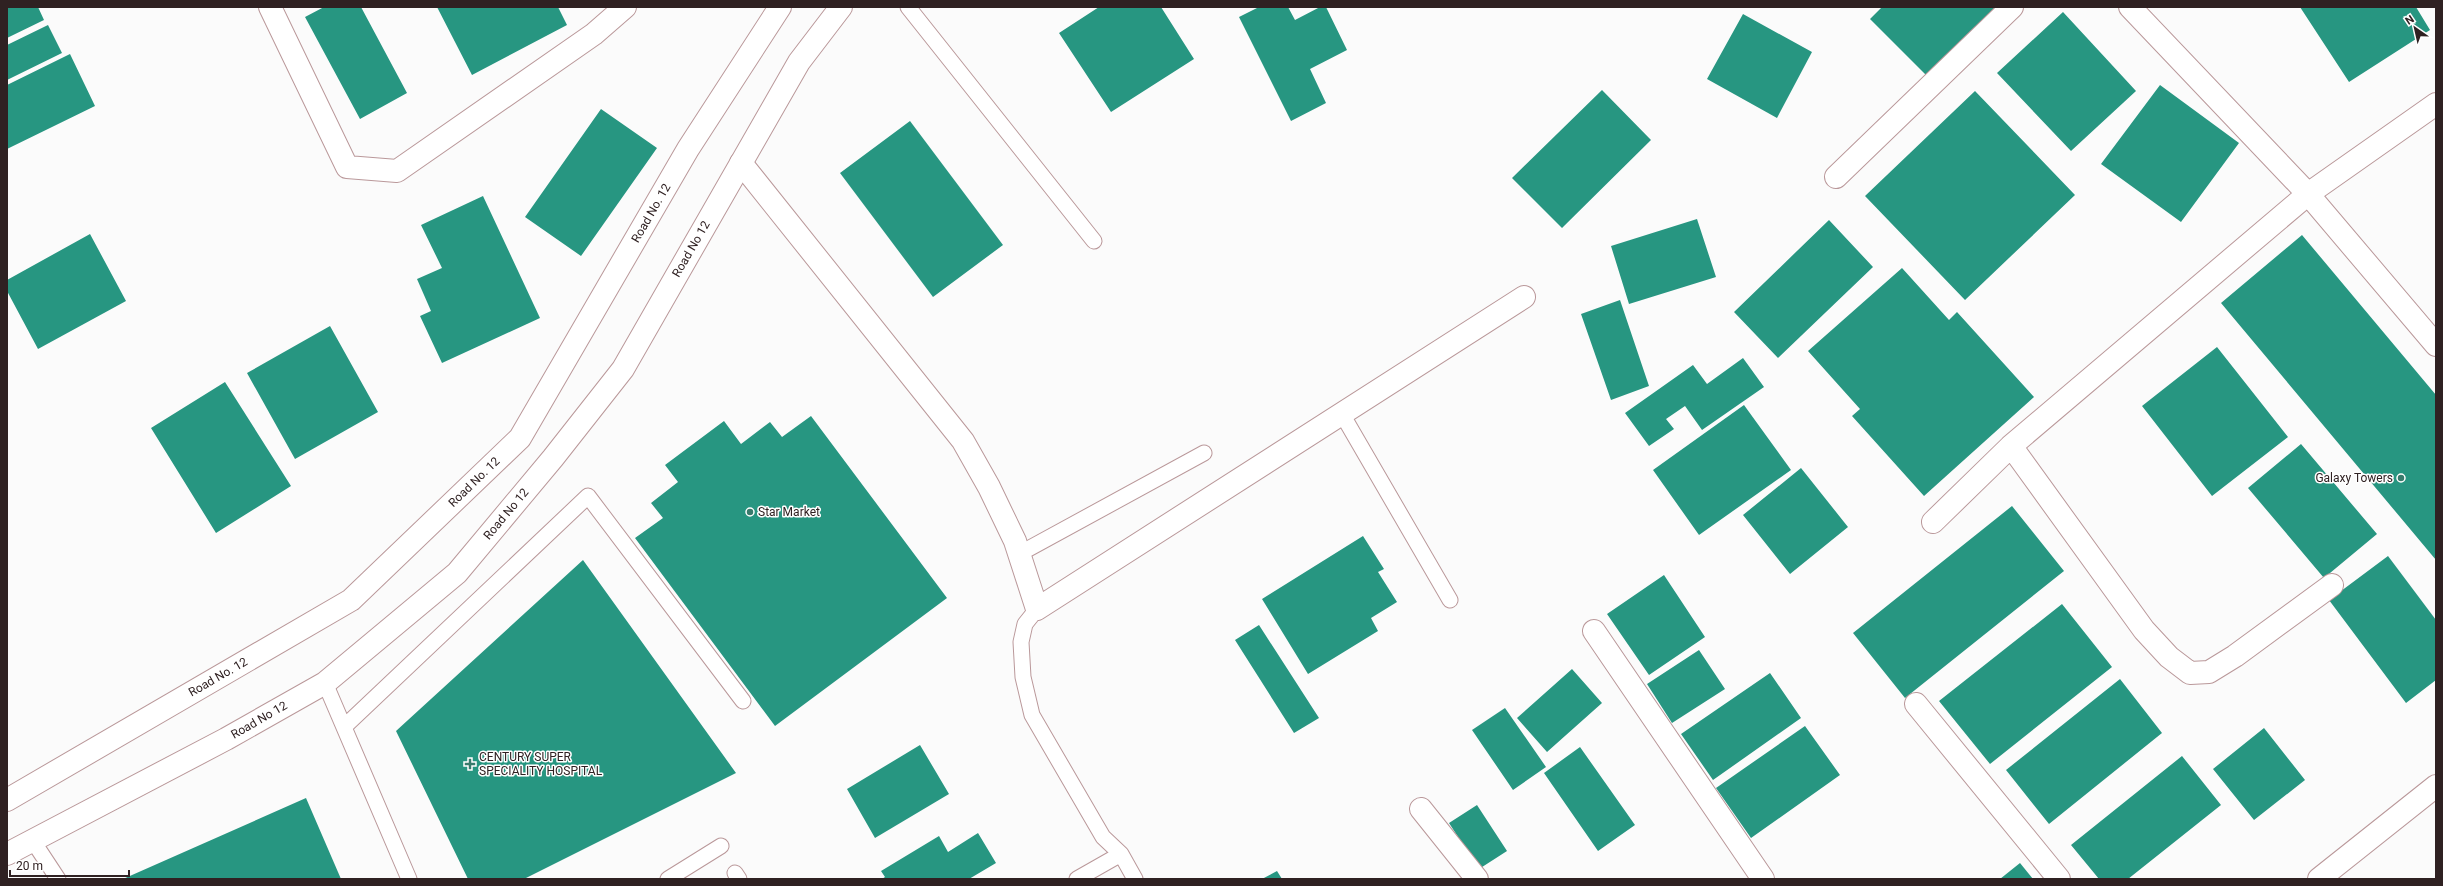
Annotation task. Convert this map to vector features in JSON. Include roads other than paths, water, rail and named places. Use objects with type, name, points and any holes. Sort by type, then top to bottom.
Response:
[{"type":"street","points":[[270,7],[347,168],[391,170],[397,170],[588,38],[625,7]]},
{"type":"street","name":"Road No. 12","points":[[7,800],[351,600],[520,438],[688,150],[780,7]]},
{"type":"street","name":"Road No 12","points":[[7,854],[226,739],[325,683],[457,573],[553,458],[623,369],[799,62],[841,7]]},
{"type":"street","points":[[1836,177],[2012,7]]},
{"type":"street","points":[[2130,7],[2308,194],[2436,345]]},
{"type":"street","points":[[1934,522],[2011,446],[2308,194],[2436,104]]},
{"type":"street","points":[[741,163],[963,441],[989,487],[1019,554],[1037,609],[1524,297]]},
{"type":"street","points":[[2011,446],[2144,630],[2169,657],[2190,673],[2209,672],[2235,656],[2332,585]]},
{"type":"street","points":[[1594,631],[1763,879]]},
{"type":"street","points":[[1916,704],[2059,879]]},
{"type":"street","points":[[2319,879],[2436,786]]},
{"type":"street","points":[[1421,810],[1477,879]]},
{"type":"lane","points":[[908,7],[1094,241]]},
{"type":"lane","points":[[1342,414],[1450,600]]},
{"type":"lane","points":[[1019,554],[1204,453]]},
{"type":"lane","points":[[344,727],[588,496],[743,701]]},
{"type":"lane","points":[[1037,609],[1025,624],[1020,642],[1023,677],[1032,715],[1103,837],[1121,854],[1136,879]]},
{"type":"lane","points":[[325,683],[409,879]]},
{"type":"lane","points":[[34,841],[58,879]]},
{"type":"lane","points":[[668,879],[721,846]]},
{"type":"lane","points":[[1077,879],[1121,854]]},
{"type":"place","name":"Galaxy Towers","points":[[2401,478]]},
{"type":"place","name":"Star Market","points":[[750,512]]},
{"type":"place","name":"CENTURY SUPER SPECIALITY HOSPITAL","points":[[470,764]]}]
